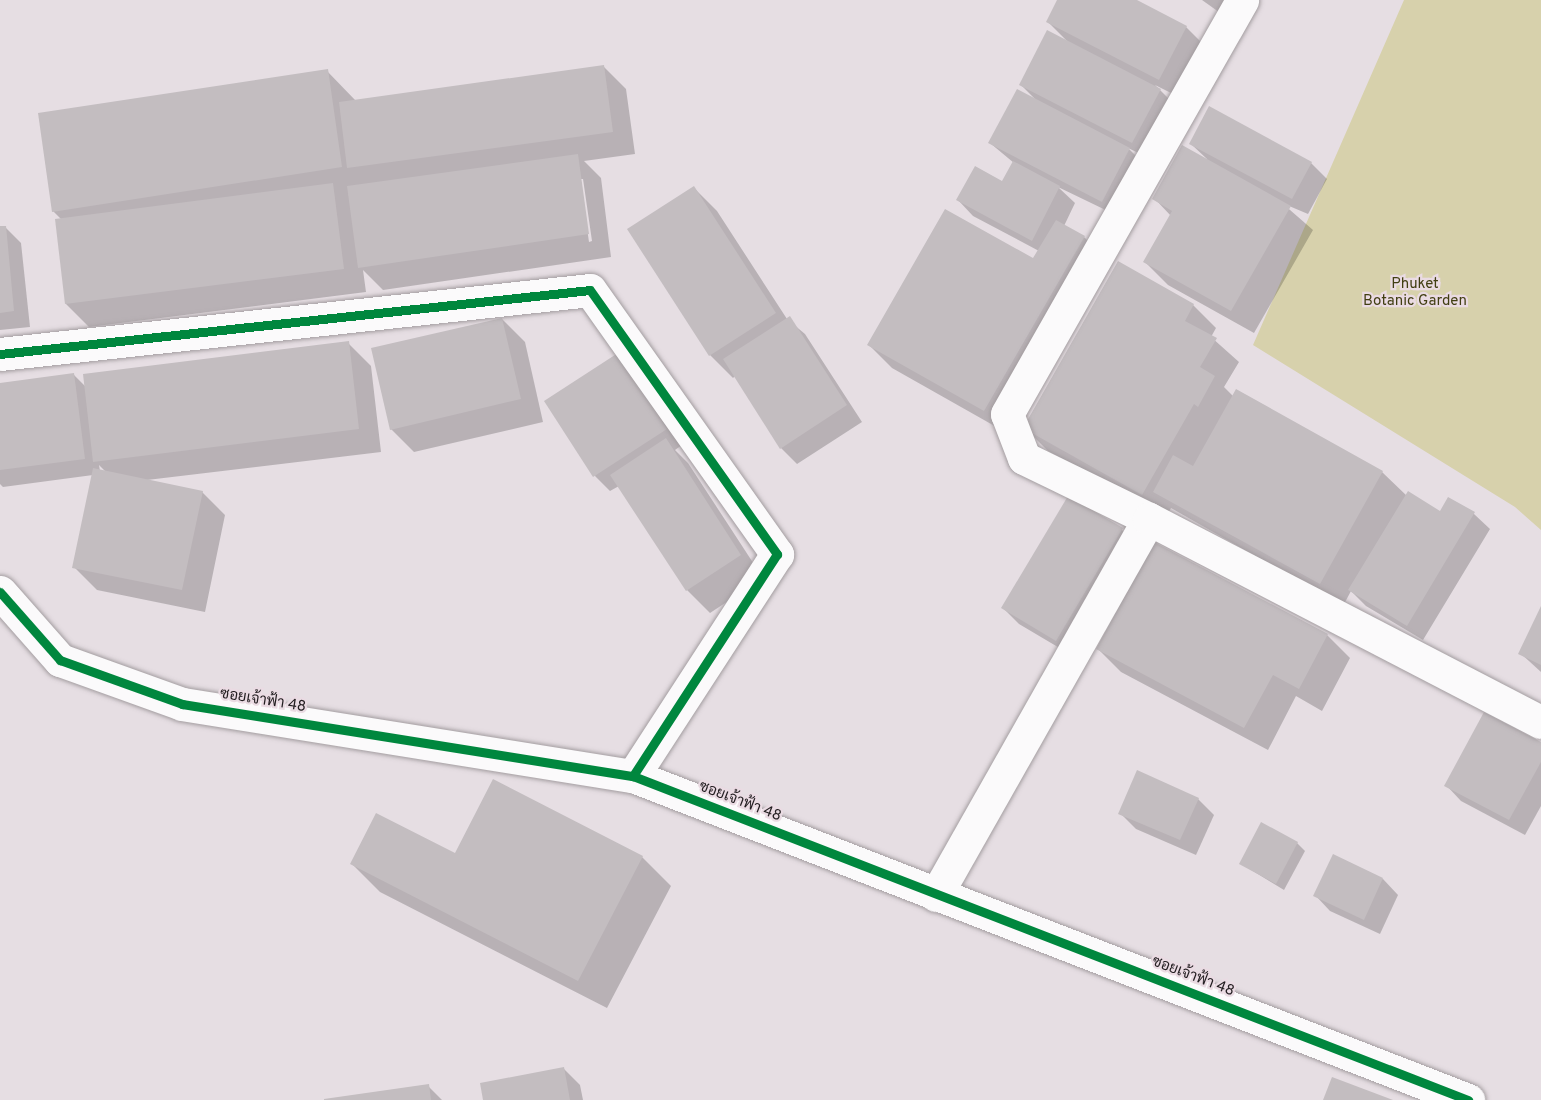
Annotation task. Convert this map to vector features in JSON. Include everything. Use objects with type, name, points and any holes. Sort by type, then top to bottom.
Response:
[{"type":"street","points":[[1242,0],[1007,414],[1024,458],[1149,519],[1541,722]]},
{"type":"street","points":[[0,354],[590,290],[777,554],[633,776]]},
{"type":"street","points":[[936,895],[1149,519]]},
{"type":"street","name":"ซอยเจ้าฟ้า 48","points":[[0,592],[60,660],[182,704],[633,776],[1468,1100]]},
{"type":"green space","name":"Phuket Botanic Garden","points":[[1404,0],[1541,0],[1541,530],[1515,507],[1253,345]]},
{"type":"building","points":[[1057,0],[1137,0],[1187,26],[1159,80],[1046,22]]},
{"type":"building","points":[[1047,30],[1161,89],[1132,143],[1019,85]]},
{"type":"building","points":[[604,65],[613,132],[347,168],[339,102]]},
{"type":"building","points":[[328,69],[342,167],[52,212],[38,113]]},
{"type":"building","points":[[1017,89],[1130,148],[1102,202],[988,143]]},
{"type":"building","points":[[1209,106],[1312,162],[1292,199],[1189,144]]},
{"type":"building","points":[[1182,145],[1291,206],[1231,311],[1143,262],[1172,211],[1152,199]]},
{"type":"building","points":[[578,154],[589,234],[358,268],[347,186]]},
{"type":"building","points":[[1013,161],[1060,186],[1032,241],[956,200],[975,166],[1002,181]]},
{"type":"building","points":[[333,183],[344,269],[65,304],[55,219]]},
{"type":"building","points":[[694,186],[776,313],[709,356],[627,229]]},
{"type":"building","points":[[945,209],[1033,258],[1056,220],[1085,236],[984,411],[867,345]]},
{"type":"building","points":[[0,226],[6,226],[14,311],[0,313]]},
{"type":"building","points":[[1118,261],[1194,304],[1185,321],[1217,338],[1200,367],[1215,376],[1198,407],[1194,404],[1142,495],[1023,428]]},
{"type":"building","points":[[790,316],[847,405],[780,449],[723,359]]},
{"type":"building","points":[[502,318],[521,399],[390,430],[371,348]]},
{"type":"building","points":[[349,341],[359,429],[93,462],[83,374]]},
{"type":"building","points":[[618,353],[667,429],[593,477],[544,401]]},
{"type":"building","points":[[74,373],[85,459],[0,470],[0,383]]},
{"type":"building","points":[[1236,389],[1383,471],[1320,584],[1153,492],[1173,455],[1193,466]]},
{"type":"building","points":[[666,438],[741,555],[686,591],[610,475]]},
{"type":"building","points":[[93,468],[203,491],[182,590],[72,568]]},
{"type":"building","points":[[1408,491],[1440,511],[1448,497],[1475,512],[1407,626],[1348,590]]},
{"type":"building","points":[[1068,496],[1123,528],[1056,641],[1001,608]]},
{"type":"building","points":[[1154,542],[1328,634],[1299,689],[1273,675],[1244,728],[1096,649]]},
{"type":"building","points":[[1541,606],[1541,665],[1518,654]]},
{"type":"building","points":[[1484,712],[1541,742],[1541,762],[1509,820],[1444,786]]},
{"type":"building","points":[[1137,770],[1199,798],[1180,840],[1118,814]]},
{"type":"building","points":[[493,779],[643,856],[578,981],[350,864],[376,813],[455,853]]},
{"type":"building","points":[[1261,822],[1298,842],[1276,884],[1239,864]]},
{"type":"building","points":[[1333,854],[1383,878],[1364,920],[1313,896]]},
{"type":"building","points":[[564,1067],[570,1100],[483,1100],[480,1083]]},
{"type":"building","points":[[1332,1077],[1393,1100],[1323,1100]]},
{"type":"building","points":[[429,1084],[431,1100],[324,1100],[324,1099]]},
{"type":"cycle path","points":[[0,354],[590,290],[777,554],[633,776]]},
{"type":"cycle path","points":[[0,592],[60,660],[182,704],[633,776],[1468,1100]]}]
